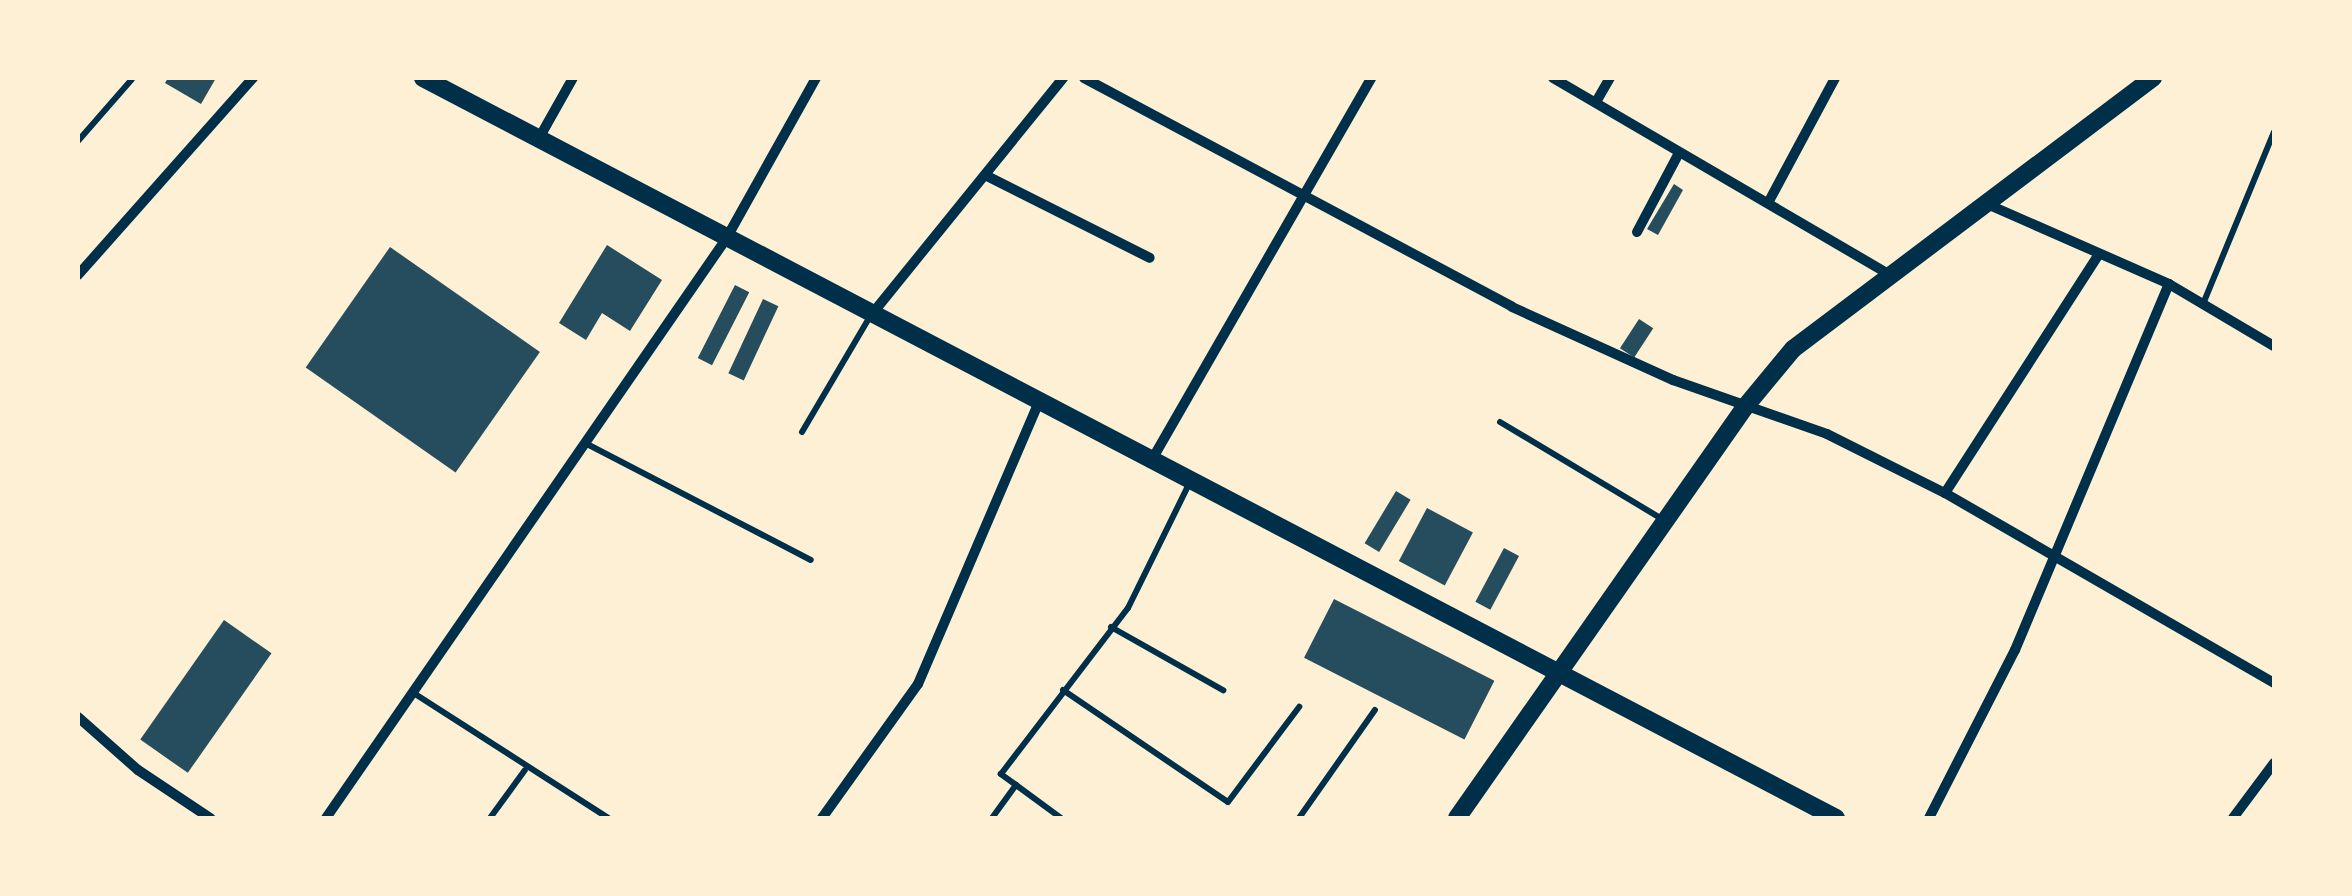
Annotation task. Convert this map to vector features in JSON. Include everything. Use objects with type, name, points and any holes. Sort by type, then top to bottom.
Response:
[{"type":"street","points":[[78,275],[253,78]]},
{"type":"street","points":[[423,78],[1150,464],[1836,818]]},
{"type":"street","points":[[538,140],[574,78]]},
{"type":"street","points":[[326,818],[726,239],[816,78]]},
{"type":"street","points":[[872,314],[1063,78]]},
{"type":"street","points":[[1084,78],[1512,307],[1744,407],[1827,434],[1945,493],[2058,553],[2274,683]]},
{"type":"street","points":[[1150,464],[1372,78]]},
{"type":"street","points":[[1553,78],[1890,275]]},
{"type":"street","points":[[1596,102],[1610,78]]},
{"type":"street","points":[[1768,203],[1836,78]]},
{"type":"street","points":[[1461,817],[1557,672],[1669,523],[1744,407],[1793,350],[2153,78]]},
{"type":"street","points":[[1637,232],[1679,153]]},
{"type":"street","points":[[987,176],[1150,258]]},
{"type":"street","points":[[1987,204],[2098,257],[2169,284],[2274,346]]},
{"type":"street","points":[[1945,493],[2098,257]]},
{"type":"street","points":[[1929,818],[2058,553],[2169,284]]},
{"type":"street","points":[[822,818],[918,684],[1038,404]]},
{"type":"street","points":[[78,716],[138,770],[210,818]]},
{"type":"street","points":[[2233,818],[2274,762]]},
{"type":"lane","points":[[78,142],[132,79]]},
{"type":"lane","points":[[2202,305],[2274,132]]},
{"type":"lane","points":[[802,432],[872,314]]},
{"type":"lane","points":[[1500,422],[1669,523]]},
{"type":"lane","points":[[587,444],[811,560]]},
{"type":"lane","points":[[1061,818],[1001,774],[1138,590],[1190,483]]},
{"type":"lane","points":[[1111,627],[1223,690]]},
{"type":"lane","points":[[1063,690],[1228,802],[1299,706]]},
{"type":"lane","points":[[412,692],[525,770],[608,818]]},
{"type":"lane","points":[[1299,818],[1375,710]]},
{"type":"lane","points":[[490,818],[525,770]]},
{"type":"lane","points":[[992,818],[1016,785]]},
{"type":"building","points":[[168,78],[216,78],[201,104],[165,83]]},
{"type":"building","points":[[1674,184],[1683,190],[1658,235],[1647,229]]},
{"type":"building","points":[[607,245],[662,280],[630,331],[602,313],[586,340],[559,323]]},
{"type":"building","points":[[390,247],[540,352],[456,472],[306,367]]},
{"type":"building","points":[[735,285],[749,292],[712,365],[698,358]]},
{"type":"building","points":[[763,299],[778,306],[744,381],[728,373]]},
{"type":"building","points":[[1639,319],[1653,328],[1634,358],[1620,348]]},
{"type":"building","points":[[1396,491],[1411,500],[1379,552],[1365,543]]},
{"type":"building","points":[[1427,508],[1473,532],[1445,585],[1399,561]]},
{"type":"building","points":[[1504,548],[1519,556],[1490,610],[1475,602]]},
{"type":"building","points":[[1334,599],[1494,681],[1464,740],[1304,658]]},
{"type":"building","points":[[224,620],[272,653],[188,773],[140,740]]}]
